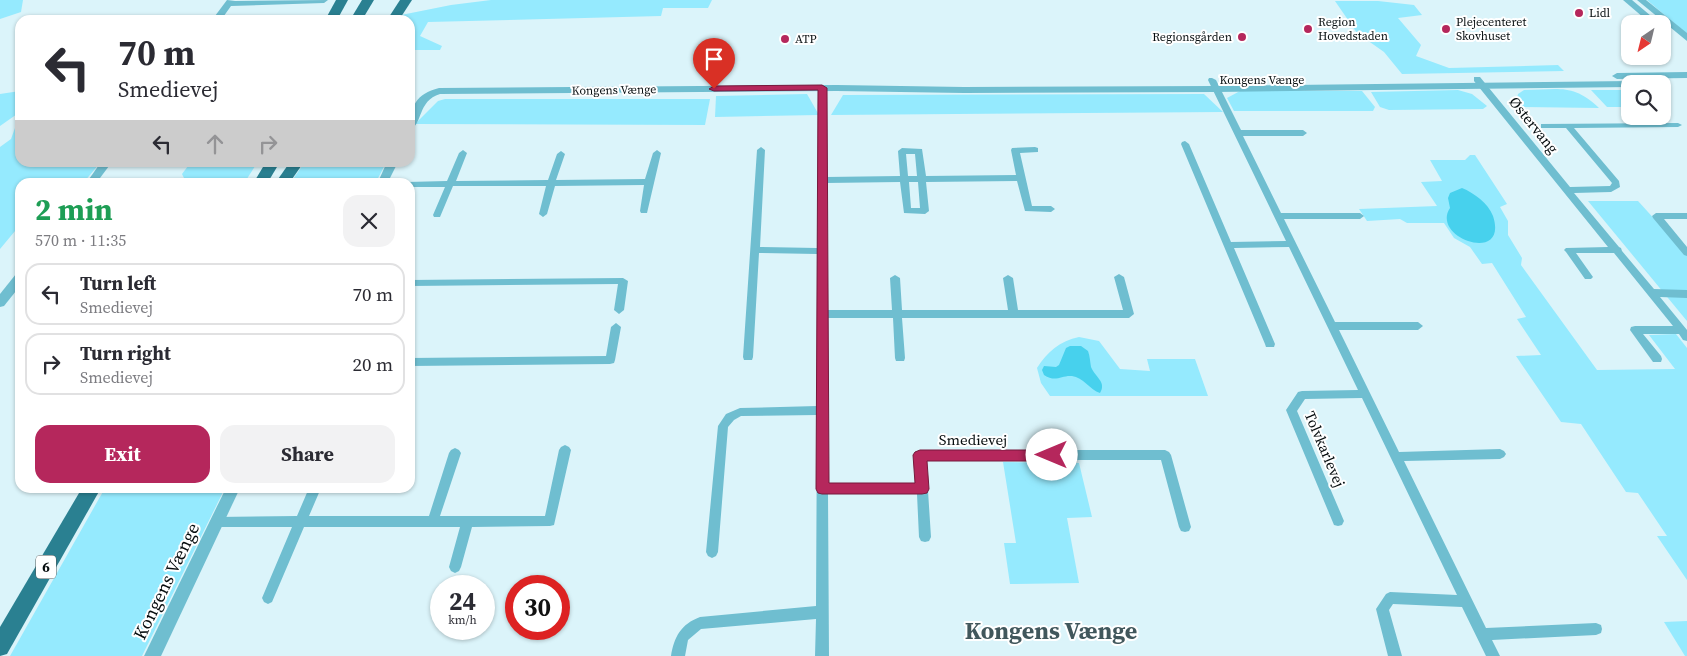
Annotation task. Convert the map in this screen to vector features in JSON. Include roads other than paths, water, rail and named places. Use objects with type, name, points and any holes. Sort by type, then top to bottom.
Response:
[{"type":"highway","points":[[334,15],[342,0]]},
{"type":"highway","points":[[359,15],[368,0]]},
{"type":"highway","points":[[372,15],[380,0]]},
{"type":"highway","points":[[396,15],[406,0]]},
{"type":"highway","points":[[263,178],[269,167]]},
{"type":"highway","points":[[278,178],[285,167]]},
{"type":"highway","points":[[286,178],[294,167]]},
{"type":"highway","name":"6","points":[[0,646],[89,493]]},
{"type":"street","points":[[220,15],[230,2],[324,0]]},
{"type":"street","points":[[1627,0],[1646,15]]},
{"type":"street","points":[[1641,0],[1687,38]]},
{"type":"street","points":[[1671,35],[1687,47]]},
{"type":"street","name":"Kongens Vænge","points":[[415,115],[427,95],[439,92],[822,88],[947,90],[1687,75]]},
{"type":"street","name":"Østervang","points":[[1477,79],[1653,293],[1684,334]]},
{"type":"street","points":[[1671,83],[1687,82]]},
{"type":"street","points":[[1214,84],[1492,656]]},
{"type":"street","name":"Kongens Vænge","points":[[1214,84],[1484,87],[1621,84]]},
{"type":"street","points":[[822,88],[822,656]]},
{"type":"street","name":"Østervang","points":[[1544,126],[1678,125]]},
{"type":"street","name":"Østervang","points":[[1568,126],[1616,183],[1616,187],[1611,189],[1568,190]]},
{"type":"street","points":[[1238,133],[1303,133]]},
{"type":"street","points":[[1185,144],[1270,344]]},
{"type":"street","points":[[748,357],[761,150]]},
{"type":"street","points":[[1034,150],[1015,150],[1028,209],[1050,209]]},
{"type":"street","points":[[902,151],[918,151],[922,179],[925,210],[907,211],[902,151]]},
{"type":"street","points":[[437,215],[463,153]]},
{"type":"street","points":[[644,211],[657,153]]},
{"type":"street","points":[[543,214],[561,154]]},
{"type":"street","points":[[95,178],[103,167]]},
{"type":"street","points":[[823,180],[1021,178]]},
{"type":"street","points":[[415,184],[649,182]]},
{"type":"street","points":[[1278,216],[1360,216]]},
{"type":"street","points":[[1687,216],[1656,216],[1687,253]]},
{"type":"street","points":[[1228,245],[1292,244]]},
{"type":"street","points":[[755,250],[822,251]]},
{"type":"street","points":[[1588,277],[1569,250],[1618,250]]},
{"type":"street","points":[[823,314],[1129,314],[1119,277]]},
{"type":"street","points":[[895,278],[900,358]]},
{"type":"street","points":[[1008,278],[1014,314]]},
{"type":"street","points":[[415,283],[623,280],[619,310]]},
{"type":"street","points":[[0,303],[15,284]]},
{"type":"street","points":[[1653,293],[1687,294]]},
{"type":"street","points":[[1332,326],[1418,326]]},
{"type":"street","points":[[415,362],[610,360],[616,327]]},
{"type":"street","name":"Østervang","points":[[1657,359],[1635,330],[1684,334]]},
{"type":"street","name":"Tolvkarlevej","points":[[1338,521],[1291,410],[1302,395],[1365,394]]},
{"type":"street","points":[[712,552],[723,426],[730,417],[740,412],[823,410]]},
{"type":"street","name":"Kongens Vænge","points":[[216,522],[550,520],[565,450]]},
{"type":"street","points":[[433,521],[455,452]]},
{"type":"street","points":[[1395,457],[1500,454]]},
{"type":"street","name":"Smedievej","points":[[926,537],[920,455],[1165,455],[1185,527]]},
{"type":"street","points":[[822,489],[922,489]]},
{"type":"street","name":"Kongens Vænge","points":[[152,656],[230,493]]},
{"type":"street","points":[[268,598],[313,493]]},
{"type":"street","points":[[455,567],[468,521]]},
{"type":"street","points":[[1395,656],[1382,609],[1390,598],[1465,601]]},
{"type":"street","points":[[678,656],[679,646],[687,630],[700,623],[821,612]]},
{"type":"street","points":[[1482,634],[1596,629]]},
{"type":"place","name":"Lidl","points":[[1579,13]]},
{"type":"place","name":"Region Hovedstaden","points":[[1308,29]]},
{"type":"place","name":"Plejecenteret Skovhuset","points":[[1446,29]]},
{"type":"place","name":"Regionsgården","points":[[1242,37]]},
{"type":"place","name":"ATP","points":[[785,39]]},
{"type":"district","name":"Kongens Vænge","points":[[1051,630]]}]
